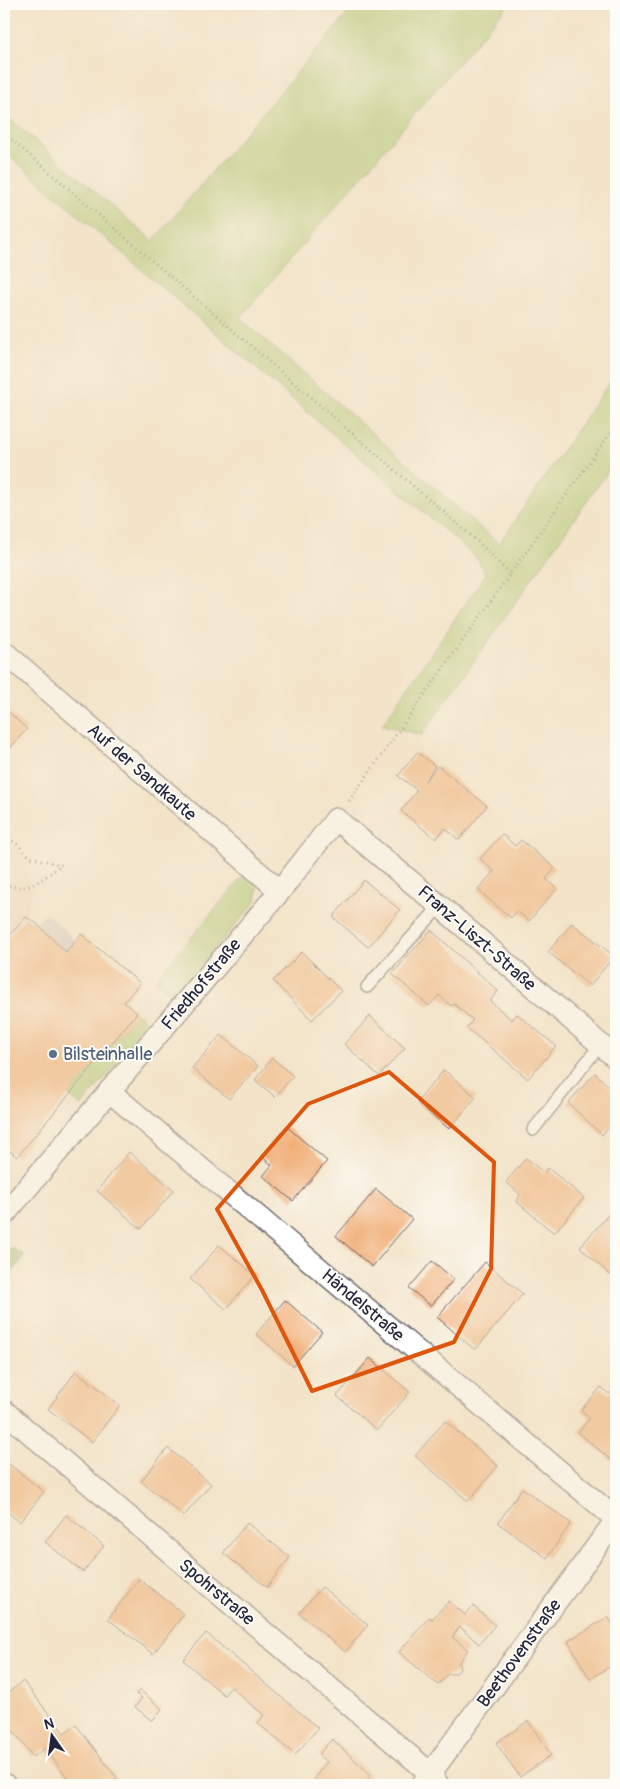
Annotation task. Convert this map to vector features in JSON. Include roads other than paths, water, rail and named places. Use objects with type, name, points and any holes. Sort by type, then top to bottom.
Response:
[{"type":"street","name":"Auf der Sandkaute","points":[[4,652],[280,891]]},
{"type":"street","name":"Friedhofstraße","points":[[4,1214],[280,891],[336,819]]},
{"type":"street","name":"Franz-Liszt-Straße","points":[[336,819],[440,906],[608,1052]]},
{"type":"street","name":"Händelstraße","points":[[110,1091],[616,1520]]},
{"type":"street","name":"Spohrstraße","points":[[4,1411],[430,1781]]},
{"type":"street","name":"Beethovenstraße","points":[[430,1781],[616,1520]]},
{"type":"lane","points":[[367,987],[440,906]]},
{"type":"lane","points":[[533,1130],[608,1052]]},
{"type":"place","name":"Bilsteinhalle","points":[[53,1054]]}]
